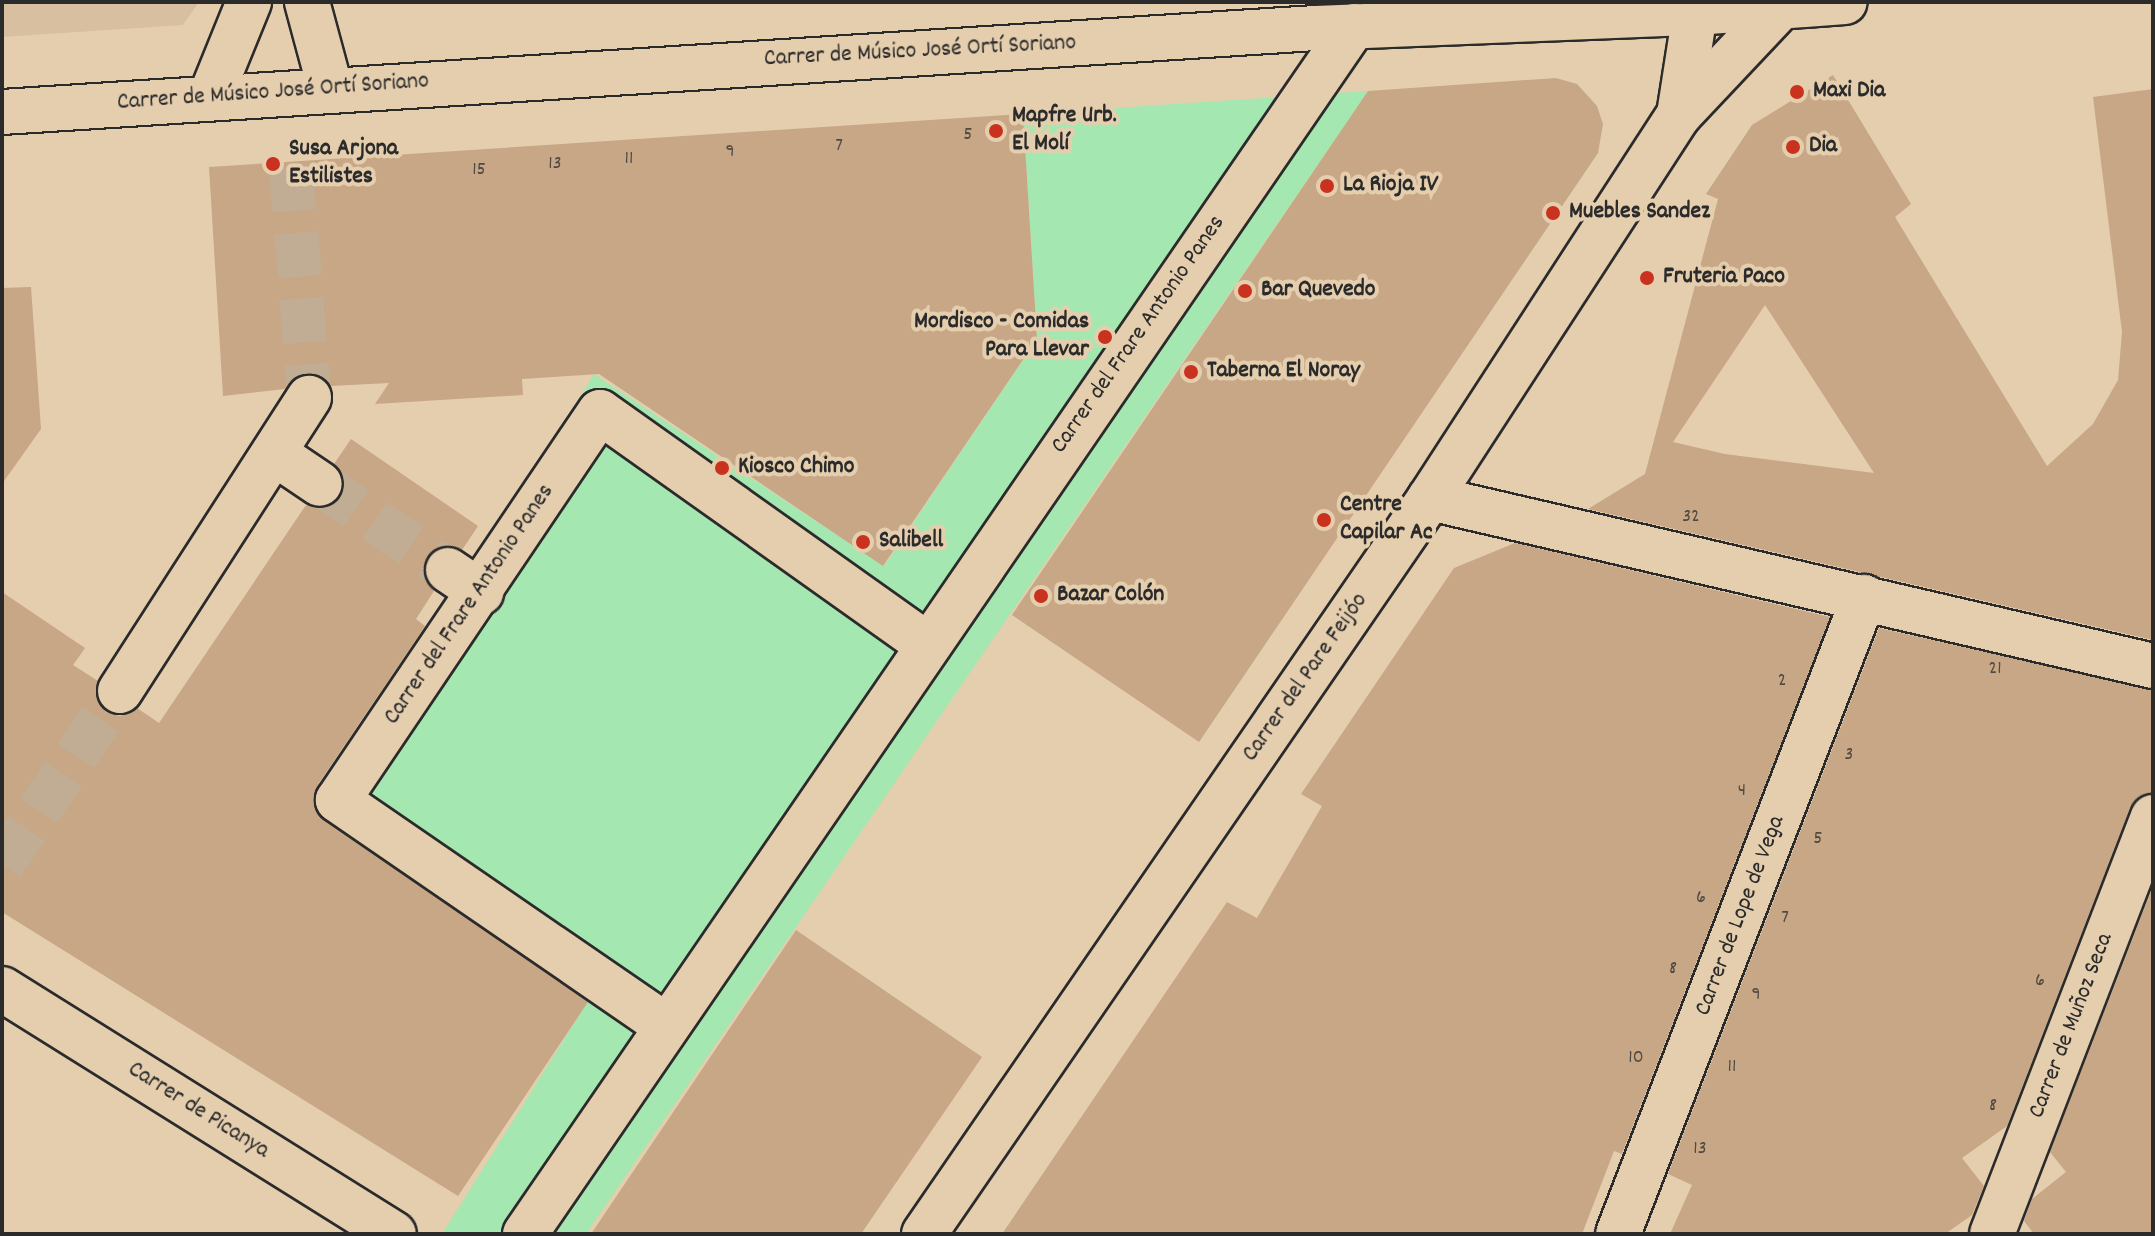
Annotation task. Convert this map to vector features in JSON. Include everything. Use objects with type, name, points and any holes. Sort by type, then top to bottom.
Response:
[{"type":"street","points":[[210,98],[249,2]]},
{"type":"street","points":[[307,2],[330,87]]},
{"type":"street","name":"Carrer de Músico José Ortí Soriano","points":[[2,112],[330,87],[1354,26],[1695,13],[1841,4]]},
{"type":"street","name":"Carrer del Pare Feijóo","points":[[924,1234],[1430,498],[1679,115],[1779,9]]},
{"type":"street","name":"Carrer del Pare Feijóo","points":[[1679,115],[1695,13]]},
{"type":"street","name":"Carrer del Frare Antonio Panes","points":[[525,1234],[926,644],[1354,26]]},
{"type":"street","points":[[120,691],[309,398]]},
{"type":"street","name":"Carrer del Frare Antonio Panes","points":[[665,1025],[338,800],[464,581],[600,412],[926,644]]},
{"type":"street","points":[[274,453],[320,484]]},
{"type":"street","points":[[1430,498],[2153,666]]},
{"type":"street","name":"Carrer de Lope de Vega","points":[[1618,1234],[1864,597]]},
{"type":"street","name":"Carrer de Muñoz Seca","points":[[1992,1234],[2153,817]]},
{"type":"street","name":"Carrer de Picanya","points":[[2,989],[394,1234]]},
{"type":"shaded area","points":[[2,2],[199,2],[183,25],[2,37]]},
{"type":"green space","points":[[1368,91],[586,1234],[442,1234],[595,990],[316,801],[432,631],[594,374],[884,566],[1037,339],[1023,114]]},
{"type":"building","points":[[1833,75],[1911,204],[1895,217],[2047,466],[2093,424],[2118,380],[2122,332],[2093,97],[2153,89],[2153,640],[1588,509],[1645,474],[1718,199],[1706,194],[1752,125]],"holes":[[[1765,305],[1874,473],[1725,454],[1673,442]]]},
{"type":"building","points":[[1556,78],[1577,84],[1597,106],[1603,124],[1598,153],[1199,742],[1012,615],[1368,91]]},
{"type":"building","points":[[1023,114],[1037,339],[883,566],[599,374],[522,379],[523,395],[375,404],[389,383],[331,386],[309,373],[297,376],[285,389],[223,396],[209,167]]},
{"type":"building","points":[[31,287],[41,429],[2,484],[2,288]]},
{"type":"building","points":[[351,439],[478,526],[462,550],[438,547],[427,557],[425,580],[434,591],[416,619],[425,626],[317,786],[315,810],[588,1002],[458,1196],[2,912],[2,592],[85,648],[73,665],[98,681],[98,702],[106,712],[120,716],[137,708],[159,723],[306,505],[319,509],[340,499],[345,485],[334,464]]},
{"type":"building","points":[[1515,543],[1830,617],[1622,1154],[1614,1151],[1582,1234],[1002,1234],[1227,902],[1257,918],[1322,806],[1301,794],[1454,568]]},
{"type":"building","points":[[1879,628],[2153,690],[2153,793],[2138,797],[2130,808],[2007,1126],[1962,1158],[1984,1186],[1972,1215],[1945,1234],[1670,1234],[1692,1185],[1668,1174]]},
{"type":"building","points":[[2153,886],[2153,1234],[2034,1234],[2024,1221],[2032,1199],[2066,1172],[2050,1152]]},
{"type":"building","points":[[796,930],[982,1057],[861,1234],[591,1234]]},
{"type":"tunnel","points":[[291,167],[309,398]]},
{"type":"tunnel","points":[[320,484],[448,570]]},
{"type":"tunnel","points":[[2,865],[120,691]]},
{"type":"place","name":"Maxi Dia","points":[[1797,92]]},
{"type":"place","name":"Mapfre Urb. El Molí","points":[[996,131]]},
{"type":"place","name":"Dia","points":[[1793,147]]},
{"type":"place","name":"Susa Arjona Estilistes","points":[[273,164]]},
{"type":"place","name":"La Rioja IV","points":[[1327,186]]},
{"type":"place","name":"Muebles Sandez","points":[[1553,213]]},
{"type":"place","name":"Fruteria Paco","points":[[1647,278]]},
{"type":"place","name":"Bar Quevedo","points":[[1245,291]]},
{"type":"place","name":"Mordisco - Comidas Para Llevar","points":[[1105,337]]},
{"type":"place","name":"Taberna El Noray","points":[[1191,372]]},
{"type":"place","name":"Kiosco Chimo","points":[[722,468]]},
{"type":"place","name":"Centre Capilar Ac","points":[[1324,520]]},
{"type":"place","name":"Salibell","points":[[863,542]]},
{"type":"place","name":"Bazar Colón","points":[[1041,596]]}]
